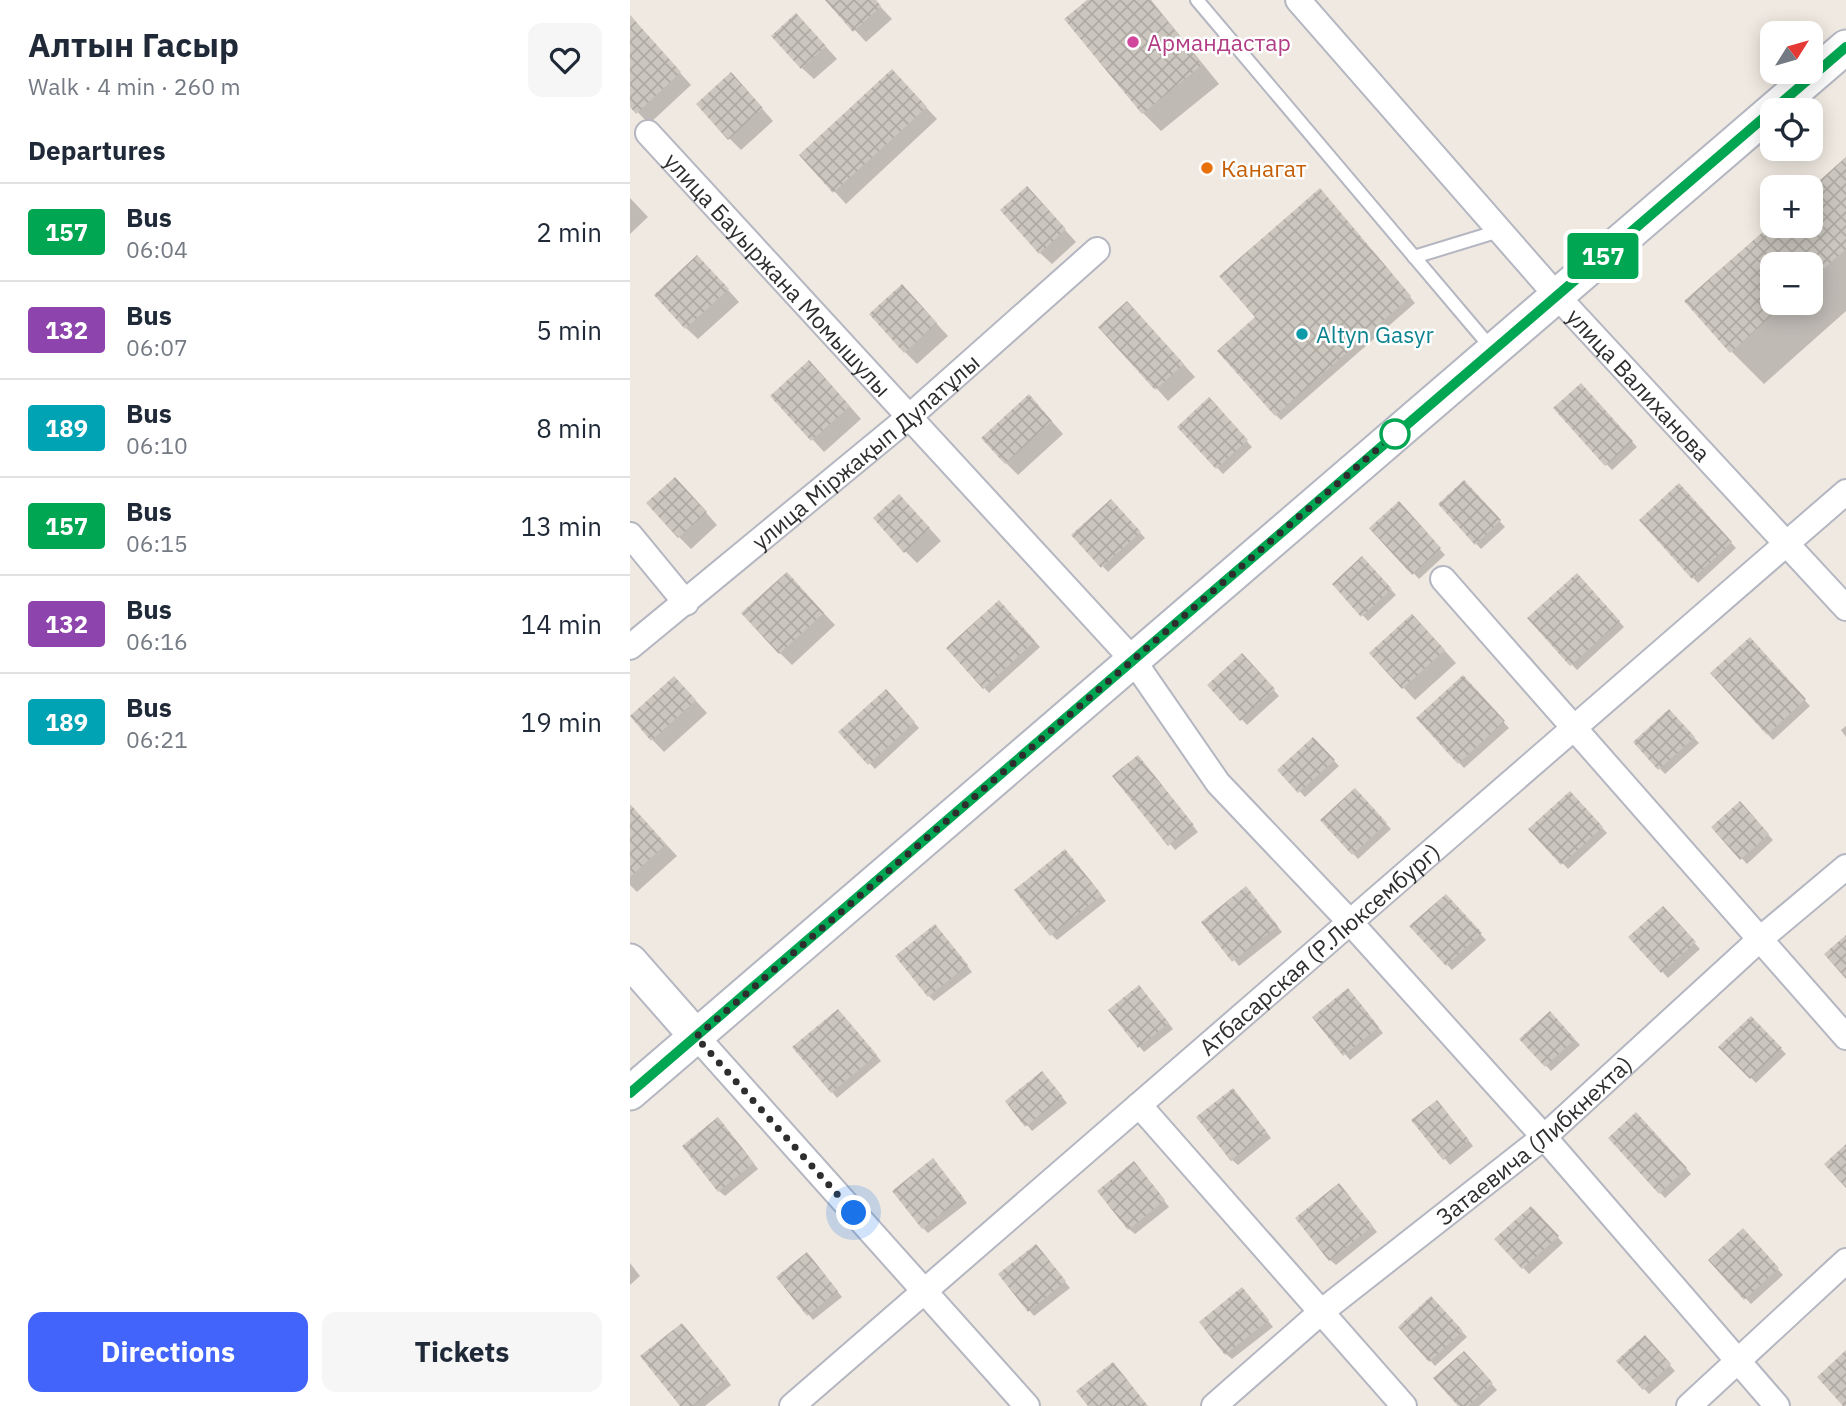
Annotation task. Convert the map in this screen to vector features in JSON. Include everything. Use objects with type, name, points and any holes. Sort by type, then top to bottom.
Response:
[{"type":"main road","points":[[630,1093],[1846,47]]},
{"type":"main road","points":[[630,961],[696,1037]]},
{"type":"street","name":"улица Валиханова","points":[[1298,0],[1556,296],[1846,608]]},
{"type":"street","name":"улица Бауыржана Момышулы","points":[[648,133],[1133,660],[1218,783],[1350,922],[1544,1137],[1777,1406]]},
{"type":"street","name":"улица Міржақып Дулатұлы","points":[[630,647],[909,416],[1097,250]]},
{"type":"street","name":"Атбасарская (Р.Люксембург)","points":[[792,1406],[1846,492]]},
{"type":"street","points":[[630,535],[686,603]]},
{"type":"street","points":[[1443,579],[1846,1037]]},
{"type":"street","name":"Затаевича (Либкнехта)","points":[[1214,1406],[1321,1311],[1544,1137],[1759,940],[1846,867]]},
{"type":"street","points":[[696,1037],[1027,1406]]},
{"type":"street","points":[[1139,1105],[1404,1406]]},
{"type":"street","points":[[1689,1406],[1846,1261]]},
{"type":"lane","points":[[1197,0],[1493,350]]},
{"type":"lane","points":[[1414,257],[1499,231]]},
{"type":"building","points":[[825,0],[876,0],[881,6],[853,32]]},
{"type":"building","name":"Армандастар","points":[[1087,0],[1150,0],[1202,65],[1142,114],[1064,19]]},
{"type":"building","points":[[796,13],[826,46],[801,69],[771,36]]},
{"type":"building","points":[[630,15],[681,72],[636,114],[630,107]]},
{"type":"building","points":[[892,69],[927,107],[833,193],[799,155]]},
{"type":"building","points":[[731,72],[763,108],[728,140],[696,104]]},
{"type":"building","points":[[1846,157],[1846,249],[1823,269],[1823,252],[1760,252],[1760,315],[1773,315],[1730,353],[1684,301],[1760,234],[1760,238],[1823,238],[1823,177]]},
{"type":"building","points":[[1027,186],[1066,229],[1039,254],[1000,210]]},
{"type":"building","name":"Altyn Gasyr","points":[[1320,188],[1411,296],[1275,416],[1217,351],[1255,317],[1219,276]]},
{"type":"building","points":[[697,255],[729,289],[685,329],[654,295]]},
{"type":"building","points":[[902,284],[937,323],[904,353],[869,314]]},
{"type":"building","points":[[1127,301],[1184,364],[1155,390],[1098,327]]},
{"type":"building","points":[[809,360],[850,406],[811,441],[770,396]]},
{"type":"building","points":[[1581,383],[1633,441],[1605,466],[1553,408]]},
{"type":"building","points":[[1029,394],[1052,421],[1005,464],[981,438]]},
{"type":"building","points":[[1209,397],[1248,440],[1216,469],[1177,427]]},
{"type":"building","points":[[675,477],[707,512],[678,538],[646,503]]},
{"type":"building","points":[[1464,480],[1501,520],[1475,545],[1438,504]]},
{"type":"building","points":[[1679,483],[1732,542],[1692,579],[1639,520]]},
{"type":"building","points":[[899,494],[930,528],[904,553],[873,518]]},
{"type":"building","points":[[1111,499],[1141,532],[1101,568],[1071,535]]},
{"type":"building","points":[[1399,501],[1441,548],[1412,575],[1369,528]]},
{"type":"building","points":[[1362,556],[1392,589],[1361,617],[1332,584]]},
{"type":"building","points":[[787,572],[824,613],[779,654],[741,613]]},
{"type":"building","points":[[1577,573],[1620,621],[1570,666],[1527,618]]},
{"type":"building","points":[[999,600],[1035,641],[983,689],[946,648]]},
{"type":"building","points":[[1412,614],[1445,650],[1402,689],[1369,653]]},
{"type":"building","points":[[1750,637],[1806,699],[1767,735],[1710,673]]},
{"type":"building","points":[[1242,653],[1275,689],[1240,721],[1207,685]]},
{"type":"building","points":[[1463,675],[1505,721],[1458,764],[1416,718]]},
{"type":"building","points":[[674,676],[696,700],[651,741],[630,716]]},
{"type":"building","points":[[886,689],[915,722],[868,765],[838,732]]},
{"type":"building","points":[[1669,709],[1695,737],[1658,770],[1633,742]]},
{"type":"building","points":[[1313,737],[1335,760],[1298,793],[1277,770]]},
{"type":"building","points":[[1138,755],[1194,825],[1168,846],[1112,776]]},
{"type":"building","points":[[1355,788],[1387,823],[1352,855],[1320,820]]},
{"type":"building","points":[[1570,791],[1603,827],[1561,865],[1528,829]]},
{"type":"building","points":[[1740,801],[1769,834],[1740,860],[1711,827]]},
{"type":"building","points":[[630,804],[666,844],[630,877]]},
{"type":"building","points":[[1065,849],[1102,895],[1050,936],[1014,890]]},
{"type":"building","points":[[1246,886],[1278,926],[1232,962],[1201,922]]},
{"type":"building","points":[[1446,894],[1482,933],[1446,966],[1409,926]]},
{"type":"building","points":[[1663,906],[1696,942],[1661,973],[1628,937]]},
{"type":"building","points":[[935,924],[968,965],[928,997],[895,956]]},
{"type":"building","points":[[1846,935],[1846,979],[1824,954]]},
{"type":"building","points":[[1139,985],[1169,1023],[1138,1048],[1108,1010]]},
{"type":"building","points":[[1348,988],[1379,1027],[1343,1056],[1312,1017]]},
{"type":"building","points":[[838,1009],[877,1055],[831,1093],[792,1047]]},
{"type":"building","points":[[1550,1011],[1575,1039],[1545,1067],[1519,1039]]},
{"type":"building","points":[[1751,1016],[1782,1048],[1750,1079],[1718,1047]]},
{"type":"building","points":[[1042,1071],[1063,1097],[1025,1127],[1005,1101]]},
{"type":"building","points":[[1233,1088],[1267,1132],[1231,1161],[1196,1117]]},
{"type":"building","points":[[1437,1100],[1469,1140],[1443,1160],[1411,1120]]},
{"type":"building","points":[[1636,1112],[1687,1168],[1659,1194],[1608,1138]]},
{"type":"building","points":[[718,1117],[754,1163],[718,1192],[682,1146]]},
{"type":"building","points":[[1846,1144],[1846,1188],[1824,1164]]},
{"type":"building","points":[[933,1158],[963,1197],[922,1229],[892,1191]]},
{"type":"building","points":[[1134,1161],[1165,1200],[1128,1230],[1097,1191]]},
{"type":"building","points":[[1339,1183],[1373,1226],[1329,1261],[1295,1218]]},
{"type":"building","points":[[1531,1206],[1559,1236],[1522,1269],[1494,1239]]},
{"type":"building","points":[[1743,1228],[1779,1268],[1744,1300],[1708,1260]]},
{"type":"building","points":[[1036,1244],[1066,1281],[1028,1312],[998,1274]]},
{"type":"building","points":[[807,1252],[838,1291],[807,1316],[776,1277]]},
{"type":"building","points":[[1242,1287],[1269,1320],[1225,1355],[1199,1322]]},
{"type":"building","points":[[1431,1296],[1463,1331],[1429,1362],[1398,1327]]},
{"type":"building","points":[[682,1323],[727,1379],[693,1406],[680,1406],[640,1356]]},
{"type":"building","points":[[1645,1335],[1671,1364],[1643,1390],[1616,1361]]},
{"type":"building","points":[[1846,1350],[1846,1406],[1843,1406],[1817,1377]]},
{"type":"building","points":[[1464,1351],[1493,1383],[1468,1406],[1458,1406],[1433,1378]]},
{"type":"building","points":[[1113,1362],[1148,1406],[1088,1406],[1076,1391]]},
{"type":"bus line","name":"157","points":[[630,1093],[1846,47]]},
{"type":"place","name":"Армандастар","points":[[1133,42]]},
{"type":"place","name":"Канагат","points":[[1207,168]]},
{"type":"place","name":"Altyn Gasyr","points":[[1302,334]]},
{"type":"route","points":[[854,1213],[696,1037],[1395,434]]}]
